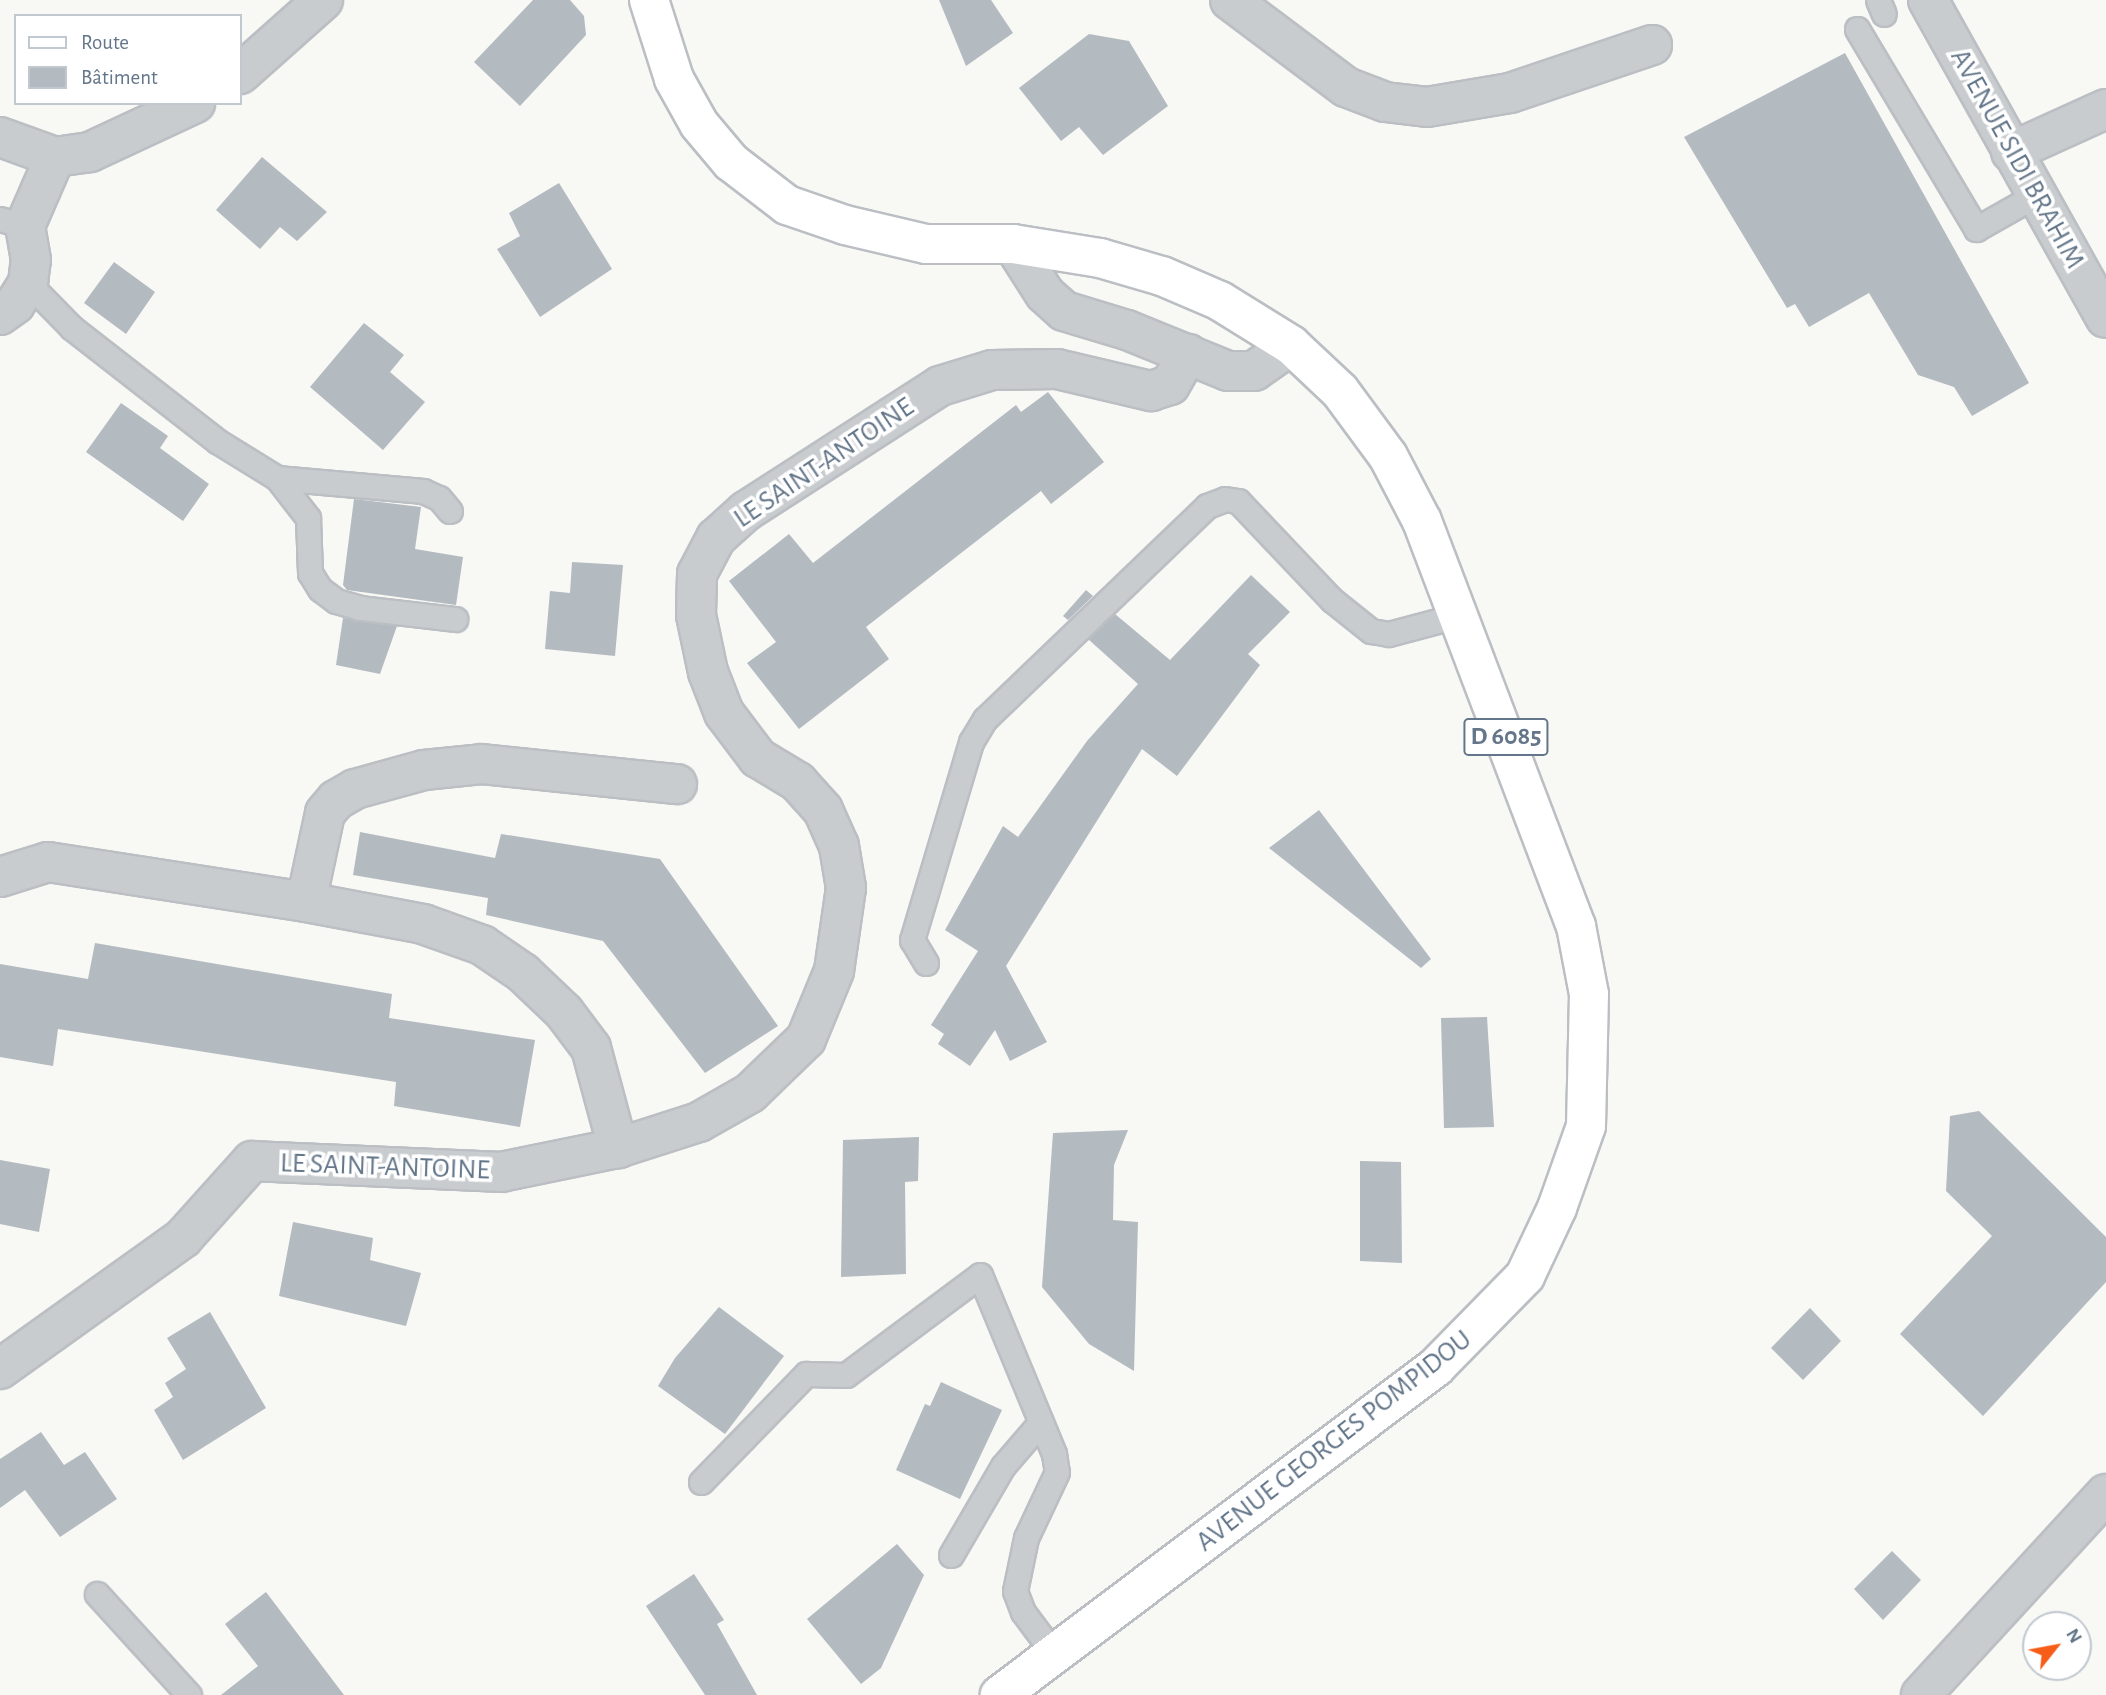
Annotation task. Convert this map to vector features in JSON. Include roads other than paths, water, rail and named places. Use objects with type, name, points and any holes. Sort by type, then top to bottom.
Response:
[{"type":"main road","name":"AVENUE GEORGES POMPIDOU","points":[[649,0],[674,79],[699,124],[731,162],[787,205],[845,225],[926,244],[1013,244],[1100,258],[1163,276],[1220,301],[1291,345],[1340,391],[1388,456],[1422,521],[1460,615],[1576,926],[1589,994],[1586,1126],[1557,1208],[1525,1276],[1436,1367],[1000,1695]]},
{"type":"street","points":[[242,72],[323,0]]},
{"type":"street","points":[[1230,0],[1346,87],[1385,102],[1427,107],[1510,93],[1652,45]]},
{"type":"street","name":"AVENUE SIDI BRAHIM","points":[[1928,0],[2106,318]]},
{"type":"street","points":[[0,137],[55,157],[90,152],[191,105]]},
{"type":"street","points":[[2011,152],[2106,109]]},
{"type":"street","points":[[0,315],[15,304],[28,283],[31,260],[13,222],[55,157]]},
{"type":"street","points":[[1013,244],[1045,294],[1065,311],[1188,354],[1228,371],[1254,371],[1291,345]]},
{"type":"street","name":"LE SAINT-ANTOINE","points":[[0,1369],[183,1238],[252,1161],[501,1172],[618,1148],[699,1122],[750,1093],[806,1039],[834,971],[846,888],[839,846],[823,810],[797,782],[758,758],[724,712],[708,672],[696,615],[697,574],[716,538],[746,511],[940,386],[992,370],[1057,369],[1152,391],[1170,385],[1188,354]]},
{"type":"street","points":[[306,902],[325,813],[336,800],[355,789],[424,770],[482,764],[677,784]]},
{"type":"street","points":[[0,877],[48,862],[306,902],[423,925],[482,945],[523,973],[564,1012],[591,1048],[618,1148]]},
{"type":"street","points":[[1921,1695],[2106,1494]]},
{"type":"lane","points":[[1857,29],[1976,229],[2036,195]]},
{"type":"lane","points":[[28,283],[72,328],[217,441],[276,478],[308,518],[310,573],[320,589],[336,601],[360,608],[455,619]]},
{"type":"lane","points":[[276,478],[423,491],[439,498],[450,511]]},
{"type":"lane","points":[[926,963],[912,940],[971,742],[985,719],[1207,506],[1225,499],[1238,501],[1332,600],[1371,631],[1389,634],[1460,615]]},
{"type":"lane","points":[[701,1482],[806,1374],[846,1376],[979,1275],[1041,1422],[1057,1472],[1026,1538],[1015,1591],[1023,1612],[1055,1655]]},
{"type":"lane","points":[[951,1555],[1003,1466],[1041,1422]]},
{"type":"lane","points":[[97,1594],[189,1695]]}]
